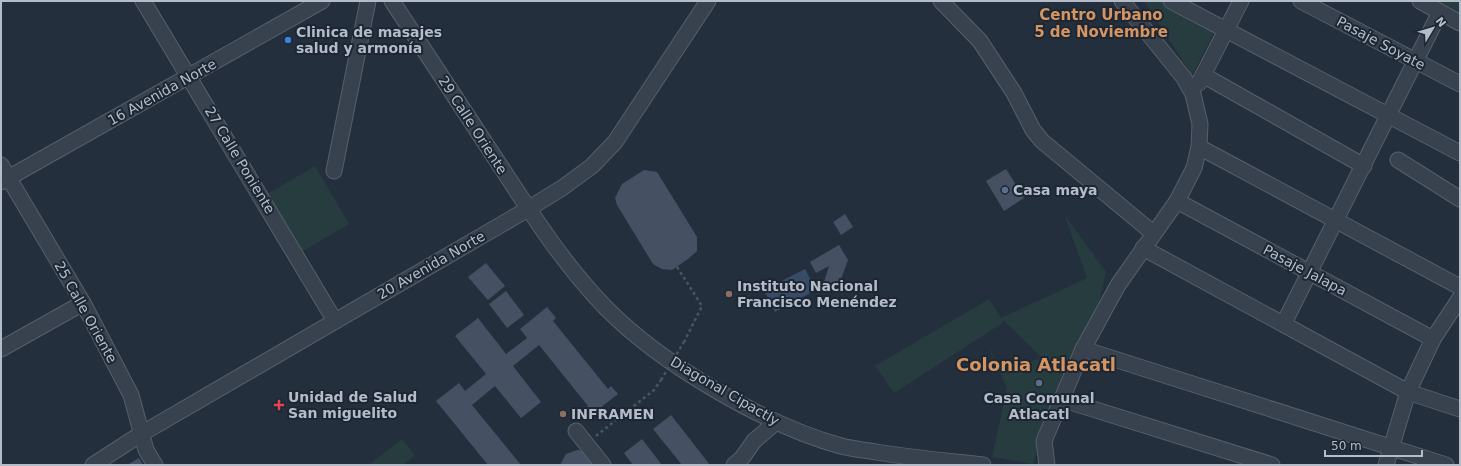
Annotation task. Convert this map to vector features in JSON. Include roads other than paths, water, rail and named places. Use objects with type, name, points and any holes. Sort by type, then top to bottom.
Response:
[{"type":"street","name":"27 Calle Poniente","points":[[143,1],[190,76],[335,321]]},
{"type":"street","name":"16 Avenida Norte","points":[[3,175],[190,76],[322,1]]},
{"type":"street","points":[[334,172],[368,1]]},
{"type":"street","name":"29 Calle Oriente","points":[[392,1],[528,209]]},
{"type":"street","name":"20 Avenida Norte","points":[[93,465],[141,434],[528,209],[562,188],[592,166],[615,142],[708,1]]},
{"type":"street","points":[[941,1],[980,41],[1014,93],[1033,130],[1042,141],[1153,233]]},
{"type":"street","points":[[1046,465],[1044,441],[1083,349],[1118,285],[1176,201],[1194,168],[1199,148],[1200,124],[1193,94],[1184,78],[1122,1]]},
{"type":"street","points":[[1171,1],[1460,153]]},
{"type":"street","points":[[1193,94],[1241,1]]},
{"type":"street","name":"Pasaje Soyate","points":[[1301,1],[1460,84]]},
{"type":"street","points":[[1420,1],[1460,23]]},
{"type":"street","points":[[1284,323],[1440,12]]},
{"type":"street","points":[[1203,75],[1364,166]]},
{"type":"street","points":[[1199,148],[1460,287]]},
{"type":"street","points":[[1398,160],[1460,199]]},
{"type":"street","name":"25 Calle Oriente","points":[[3,175],[83,303],[131,395],[146,450],[155,465]]},
{"type":"street","name":"Pasaje Jalapa","points":[[1176,201],[1433,339]]},
{"type":"street","name":"Diagonal Cipactly","points":[[528,209],[566,263],[606,308],[654,349],[707,384],[776,422],[842,446],[900,461],[983,465]]},
{"type":"street","points":[[1143,248],[1284,323],[1408,392],[1460,409]]},
{"type":"street","points":[[1386,465],[1408,392],[1433,339],[1460,298]]},
{"type":"street","points":[[1,349],[83,303]]},
{"type":"street","points":[[1083,349],[1446,465]]},
{"type":"street","points":[[1062,399],[1245,461],[1272,465]]},
{"type":"street","points":[[734,465],[742,458],[754,441],[776,422]]},
{"type":"street","points":[[576,431],[603,465]]},
{"type":"water","points":[[805,269],[816,290],[775,312],[764,290]]},
{"type":"place","name":"Clinica de masajes salud y armonía","points":[[288,40]]},
{"type":"place","name":"Casa maya","points":[[1005,190]]},
{"type":"place","name":"Instituto Nacional Francisco Menéndez","points":[[729,294]]},
{"type":"place","name":"Casa Comunal Atlacatl","points":[[1039,383]]},
{"type":"place","name":"Unidad de Salud San miguelito","points":[[279,405]]},
{"type":"place","name":"INFRAMEN","points":[[563,414]]},
{"type":"district","name":"Centro Urbano 5 de Noviembre","points":[[1101,24]]},
{"type":"district","name":"Colonia Atlacatl","points":[[1036,365]]}]
